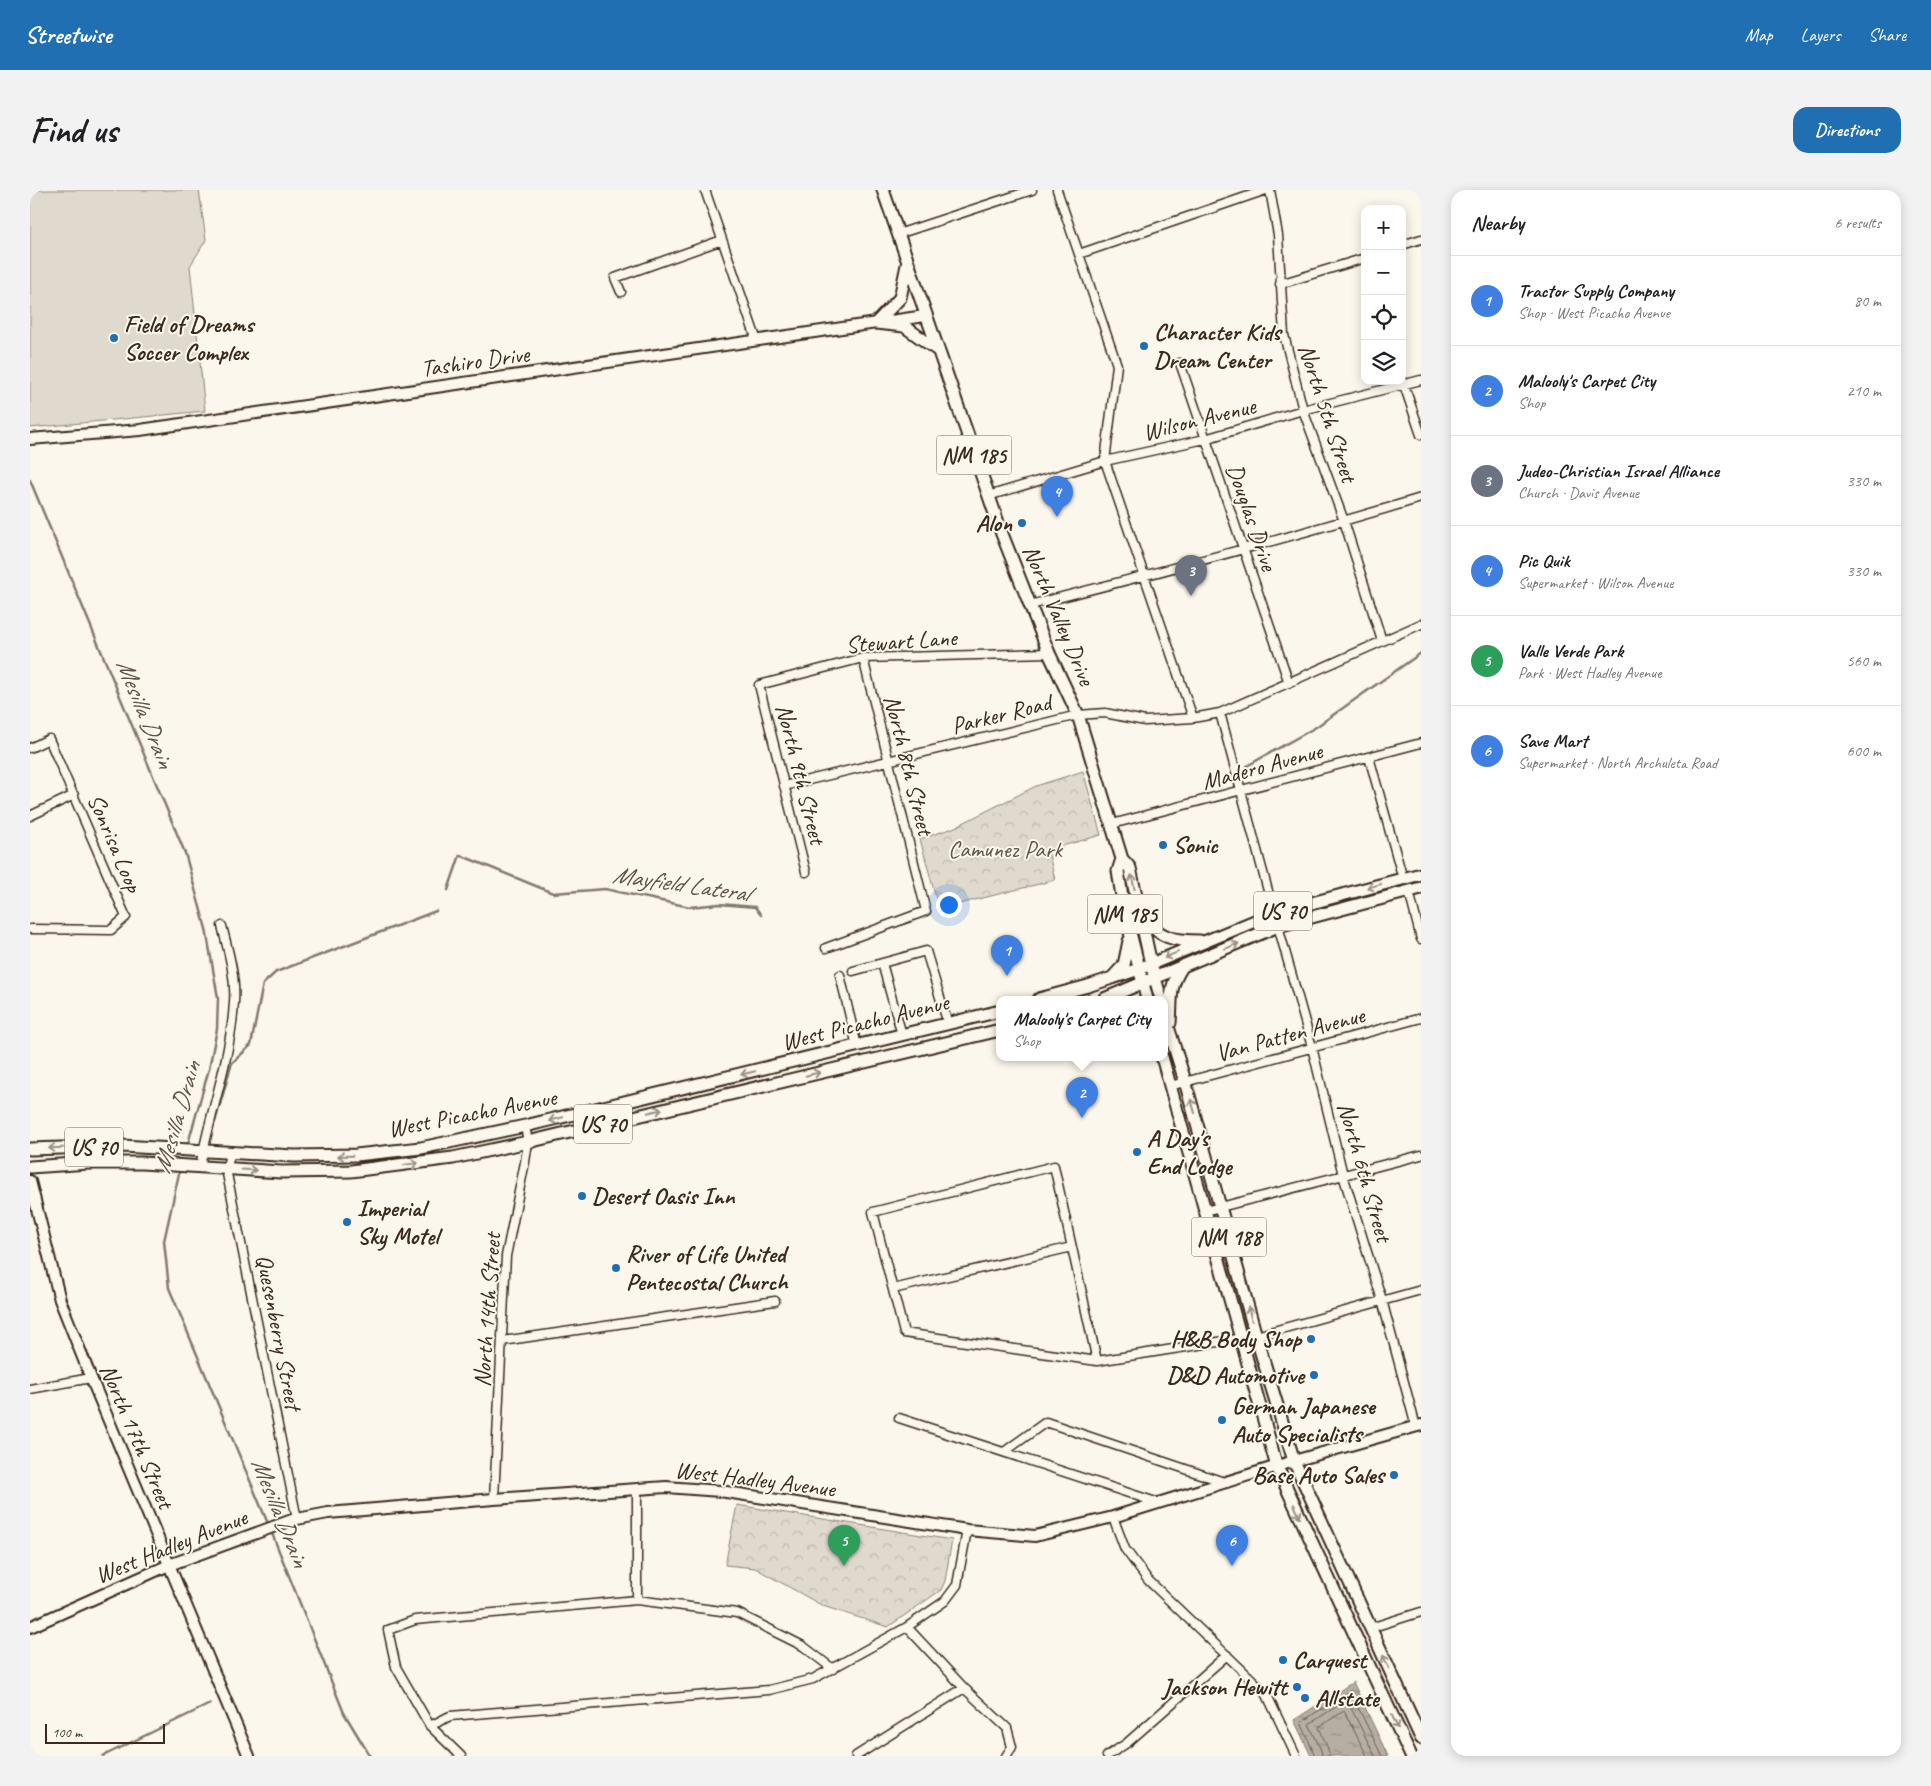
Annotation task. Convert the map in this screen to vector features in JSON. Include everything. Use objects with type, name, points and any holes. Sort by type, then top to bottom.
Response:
[{"type":"main road","name":"North Valley Drive","points":[[883,190],[988,496],[1049,653],[1078,715],[1122,859],[1130,868],[1159,996]]},
{"type":"main road","points":[[876,323],[900,298],[908,264]]},
{"type":"main road","points":[[876,323],[904,326],[937,349]]},
{"type":"main road","name":"North Valley Drive","points":[[1122,859],[1118,871],[1130,934],[1146,996]]},
{"type":"main road","name":"US 70","points":[[1049,996],[1139,969],[1274,913],[1421,874]]},
{"type":"main road","name":"US 70","points":[[1113,996],[1278,926],[1421,888]]},
{"type":"main road","points":[[1140,912],[1148,924],[1162,935],[1178,941],[1204,941]]},
{"type":"main road","points":[[1112,978],[1124,965],[1130,934]]},
{"type":"main road","points":[[1170,1032],[1171,989],[1176,976],[1183,966]]},
{"type":"main road","points":[[1122,993],[1136,996]]},
{"type":"main road","name":"West Picacho Avenue","points":[[30,1149],[122,1146],[294,1156],[356,1155],[421,1148],[525,1126],[996,1012]]},
{"type":"main road","name":"NM 188","points":[[1168,1026],[1221,1207],[1256,1336],[1294,1461],[1421,1738]]},
{"type":"main road","name":"West Picacho Avenue","points":[[30,1167],[89,1163],[155,1164],[280,1172],[350,1171],[453,1158],[528,1142],[996,1031]]},
{"type":"main road","name":"NM 188","points":[[1163,1061],[1277,1467],[1411,1756]]},
{"type":"street","points":[[705,190],[757,341]]},
{"type":"street","points":[[898,234],[1032,190]]},
{"type":"street","points":[[1057,190],[1117,365],[1105,461],[1194,718]]},
{"type":"street","points":[[1079,254],[1266,190]]},
{"type":"street","name":"North 5th Street","points":[[1270,190],[1278,235],[1284,335],[1304,410],[1344,521],[1382,641]]},
{"type":"street","points":[[1406,244],[1421,239]]},
{"type":"street","points":[[620,292],[615,278],[722,240]]},
{"type":"street","points":[[1280,284],[1361,262]]},
{"type":"street","name":"Tashiro Drive","points":[[30,439],[140,430],[925,316]]},
{"type":"street","name":"Douglas Drive","points":[[1180,363],[1289,683]]},
{"type":"street","name":"Wilson Avenue","points":[[1406,382],[1421,380]]},
{"type":"street","name":"Wilson Avenue","points":[[988,496],[1105,461],[1205,439],[1396,385]]},
{"type":"street","points":[[1404,385],[1421,435]]},
{"type":"street","points":[[1030,605],[1244,549],[1421,498]]},
{"type":"street","name":"Parker Road","points":[[784,786],[1078,715],[1106,713],[1144,721],[1194,718],[1220,713],[1421,624]]},
{"type":"street","name":"Stewart Lane","points":[[759,685],[863,658],[1049,653]]},
{"type":"street","name":"North 8th Street","points":[[826,948],[926,911],[863,658]]},
{"type":"street","name":"North 9th Street","points":[[759,685],[806,872]]},
{"type":"street","points":[[1220,713],[1274,913]]},
{"type":"street","name":"Sonrisa Loop","points":[[30,748],[49,739],[126,918],[111,930],[30,929]]},
{"type":"street","name":"Madero Avenue","points":[[1112,824],[1421,743]]},
{"type":"street","points":[[1369,757],[1403,879]]},
{"type":"street","points":[[30,816],[74,795]]},
{"type":"street","points":[[1409,891],[1421,939]]},
{"type":"street","points":[[200,1167],[230,1036],[234,1000],[230,957],[222,926]]},
{"type":"street","name":"North 6th Street","points":[[1278,926],[1312,1047],[1344,1175],[1419,1426]]},
{"type":"street","points":[[853,971],[926,951],[948,1024]]},
{"type":"street","points":[[882,963],[902,1035]]},
{"type":"street","points":[[840,975],[857,1046]]},
{"type":"street","name":"Van Patten Avenue","points":[[1170,1086],[1421,1018]]},
{"type":"street","name":"North 14th Street","points":[[494,1499],[506,1256],[528,1142],[525,1126]]},
{"type":"street","name":"Quesenberry Street","points":[[230,1152],[226,1169],[298,1519]]},
{"type":"street","points":[[1205,1211],[1421,1155]]},
{"type":"street","points":[[1097,1361],[1054,1166],[873,1212],[904,1333],[1097,1361],[1256,1336],[1421,1290]]},
{"type":"street","name":"North 17th Street","points":[[30,1181],[60,1300],[90,1378],[249,1756]]},
{"type":"street","points":[[893,1290],[1072,1247]]},
{"type":"street","points":[[502,1341],[775,1300]]},
{"type":"street","points":[[30,1389],[90,1378]]},
{"type":"street","points":[[899,1418],[1159,1503]]},
{"type":"street","points":[[1004,1452],[1046,1422],[1227,1483]]},
{"type":"street","name":"West Hadley Avenue","points":[[30,1627],[169,1564],[298,1519],[328,1513],[666,1487],[720,1491],[967,1530],[1035,1536],[1113,1517],[1294,1461],[1419,1426]]},
{"type":"street","points":[[637,1489],[637,1600]]},
{"type":"street","points":[[1113,1517],[1125,1549],[1148,1580],[1266,1693],[1296,1756]]},
{"type":"street","points":[[430,1726],[450,1716],[770,1690],[813,1680],[907,1627],[945,1601],[957,1584],[967,1530]]},
{"type":"street","points":[[461,1756],[430,1726],[396,1668],[388,1630],[415,1620],[637,1600],[737,1613],[803,1646],[833,1669]]},
{"type":"street","points":[[1370,1628],[1421,1612]]},
{"type":"street","points":[[907,1627],[964,1688],[1007,1728],[1012,1747],[1006,1756]]},
{"type":"street","points":[[1108,1756],[1126,1743],[1227,1655]]},
{"type":"street","points":[[856,1756],[964,1688]]},
{"type":"green space","name":"Field of Dreams Soccer Complex","points":[[30,190],[199,190],[206,240],[190,266],[205,411],[30,428]]},
{"type":"green space","name":"Camunez Park","points":[[1083,771],[1101,835],[1048,850],[1055,880],[939,909],[920,839],[953,828],[1036,786]]},
{"type":"green space","points":[[737,1505],[952,1540],[945,1581],[941,1590],[888,1627],[823,1606],[755,1568],[725,1565]]},
{"type":"water","points":[[1353,1682],[1388,1756],[1311,1756],[1294,1720]]},
{"type":"waterway","name":"Mesilla Drain","points":[[30,480],[185,853],[206,929],[218,998],[217,1029],[209,1069],[187,1147]]},
{"type":"waterway","points":[[1247,766],[1316,727],[1421,653]]},
{"type":"waterway","name":"Mayfield Lateral","points":[[448,890],[460,855],[553,893],[605,889],[690,907],[719,904],[755,907],[761,915]]},
{"type":"waterway","name":"Mayfield Lateral","points":[[215,1122],[232,1063],[251,1045],[263,984],[276,972],[436,911]]},
{"type":"waterway","name":"Mesilla Drain","points":[[180,1169],[164,1241],[169,1288],[269,1526]]},
{"type":"waterway","name":"Mesilla Drain","points":[[271,1531],[344,1713],[370,1756]]},
{"type":"waterway","points":[[103,1756],[210,1704]]},
{"type":"place","name":"Field of Dreams Soccer Complex","points":[[114,338]]},
{"type":"place","name":"Character Kids Dream Center","points":[[1144,346]]},
{"type":"place","name":"Pic Quik","points":[[1057,517]]},
{"type":"place","name":"Alon","points":[[1022,523]]},
{"type":"place","name":"Judeo-Christian Israel Alliance","points":[[1191,596]]},
{"type":"place","name":"Sonic","points":[[1163,845]]},
{"type":"place","name":"Tractor Supply Company","points":[[1007,976]]},
{"type":"place","name":"Malooly's Carpet City","points":[[1082,1118]]},
{"type":"place","name":"A Day's End Lodge","points":[[1137,1152]]},
{"type":"place","name":"Desert Oasis Inn","points":[[582,1196]]},
{"type":"place","name":"Imperial Sky Motel","points":[[347,1222]]},
{"type":"place","name":"River of Life United Pentecostal Church","points":[[616,1268]]},
{"type":"place","name":"H&B Body Shop","points":[[1311,1339]]},
{"type":"place","name":"D&D Automotive","points":[[1314,1375]]},
{"type":"place","name":"German Japanese Auto Specialists","points":[[1222,1420]]},
{"type":"place","name":"Base Auto Sales","points":[[1394,1475]]},
{"type":"place","name":"Valle Verde Park","points":[[844,1566]]},
{"type":"place","name":"Save Mart","points":[[1232,1566]]},
{"type":"place","name":"Carquest","points":[[1283,1660]]},
{"type":"place","name":"Jackson Hewitt","points":[[1297,1687]]},
{"type":"place","name":"Allstate","points":[[1305,1698]]}]
